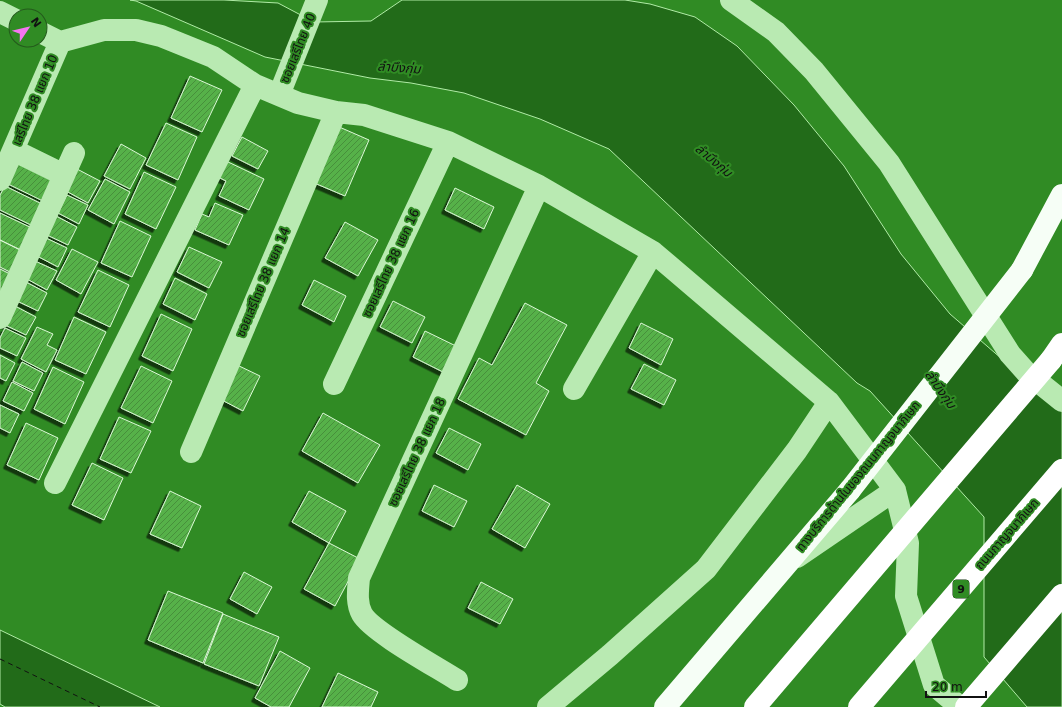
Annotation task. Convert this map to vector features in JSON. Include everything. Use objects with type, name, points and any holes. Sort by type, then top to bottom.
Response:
[{"type":"highway","points":[[756,707],[1058,350]]},
{"type":"highway","name":"ถนนกาญจนาภิเษก","points":[[859,707],[1062,470]]},
{"type":"highway","points":[[966,707],[1062,595]]},
{"type":"main road","name":"ทางบริการด้านในของถนนกาญจนาภิเษก","points":[[665,707],[850,490],[1022,270],[1062,195]]},
{"type":"street","points":[[730,0],[776,32],[829,89],[889,163],[1010,354],[1026,372],[1062,401]]},
{"type":"street","name":"ซอยเสรีไทย 40","points":[[279,95],[314,6]]},
{"type":"street","points":[[48,36],[60,42],[104,30],[136,30],[161,36],[213,57],[255,85],[298,103],[336,112],[364,115],[448,142],[539,186],[653,252],[829,402],[895,490],[908,543],[906,596],[934,685],[960,707]]},
{"type":"street","name":"เสรีไทย 38 แยก 10","points":[[0,180],[60,42]]},
{"type":"street","points":[[55,483],[255,85]]},
{"type":"street","name":"ซอยเสรีไทย 38 แยก 14","points":[[190,452],[336,112]]},
{"type":"street","name":"ซอยเสรีไทย 38 แยก 16","points":[[334,384],[448,142]]},
{"type":"street","points":[[13,150],[64,175]]},
{"type":"street","points":[[0,318],[74,153]]},
{"type":"street","name":"ซอยเสรีไทย 38 แยก 18","points":[[457,680],[377,630],[362,614],[357,594],[359,578],[539,186]]},
{"type":"street","points":[[574,388],[653,252]]},
{"type":"street","points":[[548,707],[610,655],[706,568],[797,450],[829,402]]},
{"type":"street","points":[[788,563],[895,490]]},
{"type":"water","name":"ลำบึงกุ่ม","points":[[130,0],[224,0],[278,3],[314,22],[371,21],[402,0],[625,0],[650,4],[695,17],[737,46],[794,105],[844,166],[901,254],[950,314],[1062,411],[1062,707],[1027,707],[984,657],[984,517],[870,391],[857,383],[609,149],[540,119],[464,93],[411,83],[370,78],[265,57],[136,1]]},
{"type":"water","points":[[0,630],[160,707],[5,707],[0,704]]},
{"type":"building","points":[[190,76],[222,90],[202,132],[171,118]]},
{"type":"building","points":[[166,123],[197,137],[178,180],[146,165]]},
{"type":"building","points":[[337,126],[369,140],[345,196],[312,182]]},
{"type":"building","points":[[242,137],[268,151],[258,169],[232,156]]},
{"type":"building","points":[[121,144],[146,158],[130,189],[104,176]]},
{"type":"building","points":[[226,161],[264,179],[249,210],[219,196],[226,181],[218,177]]},
{"type":"building","points":[[18,163],[57,182],[47,203],[8,184]]},
{"type":"building","points":[[77,169],[100,181],[88,203],[66,191]]},
{"type":"building","points":[[144,172],[176,187],[156,229],[125,214]]},
{"type":"building","points":[[105,179],[130,192],[114,224],[88,210]]},
{"type":"building","points":[[5,186],[44,205],[33,226],[0,210],[0,195]]},
{"type":"building","points":[[455,188],[494,207],[484,229],[445,210]]},
{"type":"building","points":[[67,195],[88,205],[79,224],[58,213]]},
{"type":"building","points":[[215,203],[243,215],[229,245],[195,230],[202,214],[209,217]]},
{"type":"building","points":[[0,213],[34,229],[23,251],[0,240]]},
{"type":"building","points":[[56,216],[77,227],[68,245],[47,235]]},
{"type":"building","points":[[120,221],[151,236],[132,277],[101,263]]},
{"type":"building","points":[[345,222],[378,240],[358,276],[325,258]]},
{"type":"building","points":[[46,238],[67,248],[58,267],[37,256]]},
{"type":"building","points":[[0,240],[24,252],[14,274],[0,267]]},
{"type":"building","points":[[189,247],[222,262],[209,288],[177,272]]},
{"type":"building","points":[[72,249],[98,262],[81,294],[56,280]]},
{"type":"building","points":[[35,261],[57,271],[47,290],[27,279]]},
{"type":"building","points":[[0,269],[14,276],[0,296]]},
{"type":"building","points":[[98,270],[129,285],[110,327],[78,312]]},
{"type":"building","points":[[175,278],[207,294],[195,320],[163,304]]},
{"type":"building","points":[[314,280],[346,296],[334,322],[302,305]]},
{"type":"building","points":[[26,282],[47,293],[38,311],[17,301]]},
{"type":"building","points":[[393,301],[425,317],[412,343],[380,327]]},
{"type":"building","points":[[525,303],[567,325],[536,383],[549,391],[526,435],[458,399],[479,358],[492,365]]},
{"type":"building","points":[[15,306],[36,317],[26,335],[5,325]]},
{"type":"building","points":[[161,314],[192,329],[173,371],[142,356]]},
{"type":"building","points":[[74,317],[106,332],[86,374],[55,360]]},
{"type":"building","points":[[641,323],[673,339],[661,365],[629,348]]},
{"type":"building","points":[[37,327],[53,334],[47,345],[57,350],[46,372],[21,359]]},
{"type":"building","points":[[5,328],[26,338],[17,356],[0,348],[0,338]]},
{"type":"building","points":[[425,331],[458,347],[445,373],[413,357]]},
{"type":"building","points":[[0,355],[15,363],[6,381],[0,378]]},
{"type":"building","points":[[22,362],[43,373],[34,391],[13,381]]},
{"type":"building","points":[[235,364],[260,376],[243,411],[218,398]]},
{"type":"building","points":[[644,364],[676,380],[664,405],[631,389]]},
{"type":"building","points":[[141,366],[172,381],[153,423],[121,408]]},
{"type":"building","points":[[53,367],[84,382],[65,424],[34,409]]},
{"type":"building","points":[[12,382],[33,393],[24,411],[3,401]]},
{"type":"building","points":[[0,405],[19,414],[10,433],[0,428]]},
{"type":"building","points":[[323,413],[380,445],[358,483],[302,451]]},
{"type":"building","points":[[119,417],[151,431],[131,473],[100,459]]},
{"type":"building","points":[[26,423],[58,438],[39,480],[7,465]]},
{"type":"building","points":[[449,428],[481,444],[468,470],[436,453]]},
{"type":"building","points":[[92,463],[123,478],[104,520],[72,505]]},
{"type":"building","points":[[434,485],[467,501],[454,527],[422,511]]},
{"type":"building","points":[[517,485],[550,504],[525,548],[492,529]]},
{"type":"building","points":[[170,491],[201,506],[182,548],[150,534]]},
{"type":"building","points":[[309,491],[346,511],[329,543],[292,522]]},
{"type":"building","points":[[329,543],[360,559],[335,606],[304,589]]},
{"type":"building","points":[[244,572],[272,587],[257,614],[230,599]]},
{"type":"building","points":[[481,582],[513,599],[500,624],[468,608]]},
{"type":"building","points":[[168,591],[223,613],[203,663],[148,640]]},
{"type":"building","points":[[223,614],[279,637],[259,686],[204,664]]},
{"type":"building","points":[[280,651],[310,668],[289,707],[271,707],[255,698]]},
{"type":"building","points":[[338,673],[378,692],[371,707],[322,707]]},
{"type":"ferry route","points":[[0,659],[100,707]]}]
